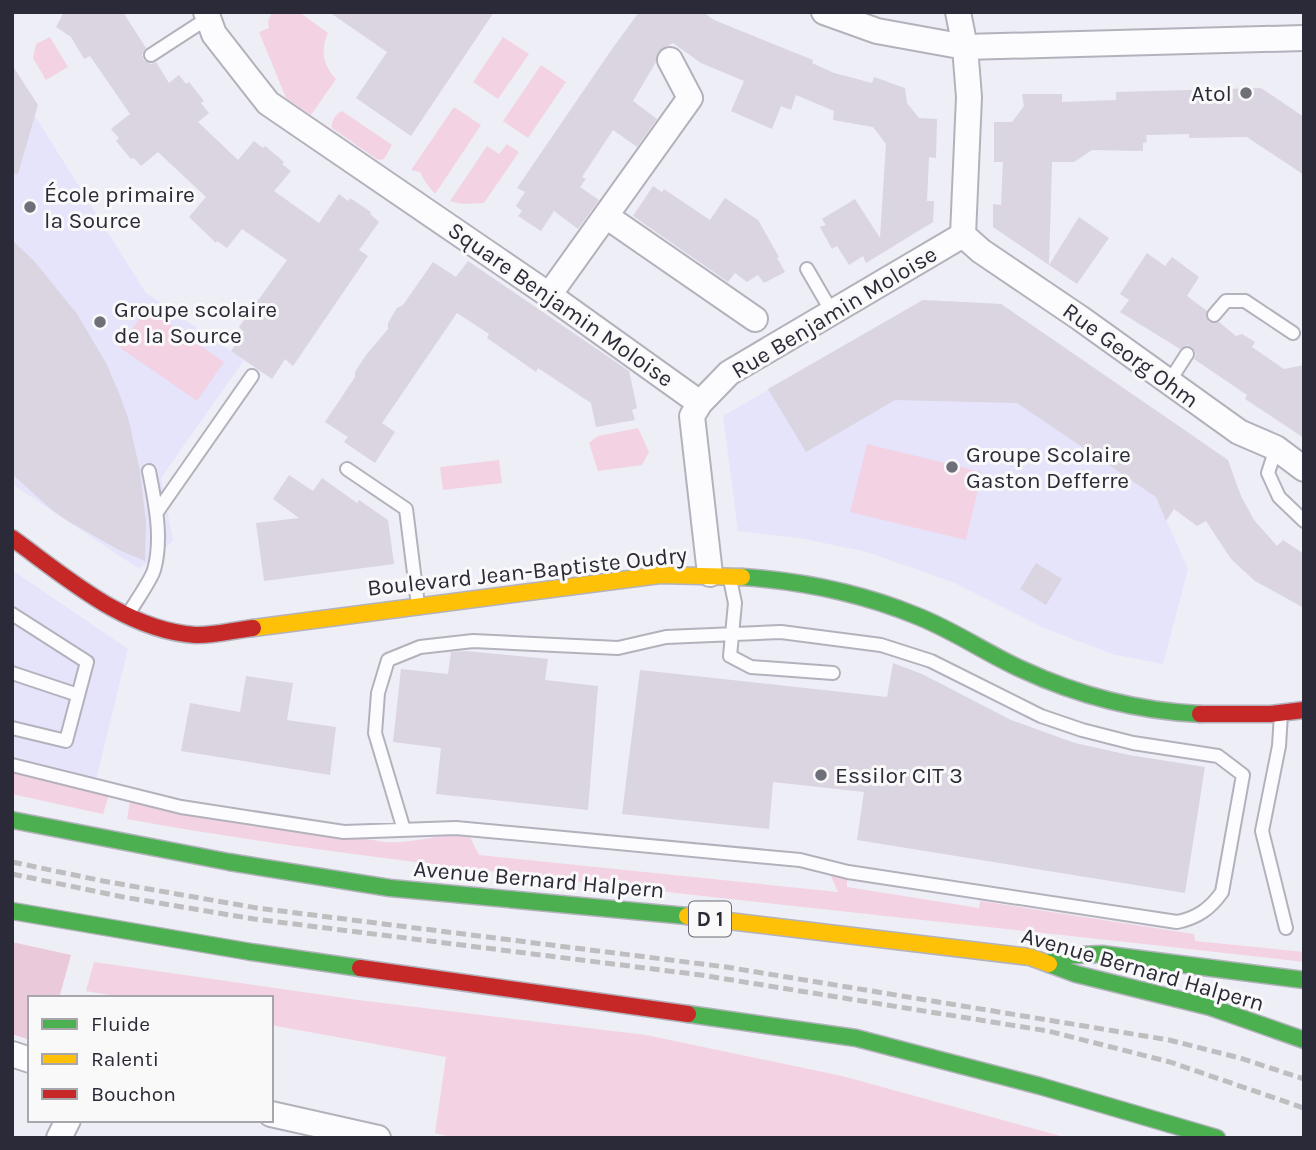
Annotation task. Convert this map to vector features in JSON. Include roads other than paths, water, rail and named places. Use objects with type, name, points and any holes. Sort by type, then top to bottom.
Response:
[{"type":"main road","name":"Boulevard Jean-Baptiste Oudry","points":[[12,538],[127,616],[157,628],[196,635],[660,575],[720,574],[804,584],[863,597],[906,611],[1051,682],[1104,698],[1194,713],[1281,714],[1304,709]]},
{"type":"main road","name":"Avenue Bernard Halpern","points":[[12,820],[229,862],[390,888],[634,910],[1030,957],[1076,975],[1210,1007],[1304,1040]]},
{"type":"main road","points":[[12,911],[251,952],[692,1017],[856,1038],[1040,1086],[1217,1138]]},
{"type":"main road","points":[[1030,957],[1102,954],[1304,979]]},
{"type":"main road","points":[[1040,1086],[1138,1132]]},
{"type":"street","points":[[824,12],[877,31],[965,47],[1304,38]]},
{"type":"street","name":"Rue Benjamin Moloise","points":[[720,574],[692,416],[700,402],[729,373],[963,235],[969,97],[965,47],[958,12]]},
{"type":"street","name":"Square Benjamin Moloise","points":[[209,21],[268,103],[431,213],[690,396]]},
{"type":"street","points":[[549,295],[690,98],[670,60]]},
{"type":"street","points":[[606,216],[755,320]]},
{"type":"street","name":"Rue Georg Ohm","points":[[963,235],[981,251],[1239,432],[1276,448],[1304,469]]},
{"type":"street","points":[[273,1114],[378,1138]]},
{"type":"street","points":[[60,1138],[67,1122]]},
{"type":"lane","points":[[151,55],[209,21]]},
{"type":"lane","points":[[807,269],[832,312]]},
{"type":"lane","points":[[1214,316],[1226,302],[1245,301],[1293,332]]},
{"type":"lane","points":[[1168,382],[1187,354]]},
{"type":"lane","points":[[157,512],[252,376]]},
{"type":"lane","points":[[1276,448],[1268,473],[1279,497],[1304,521]]},
{"type":"lane","points":[[347,469],[406,509],[418,605]]},
{"type":"lane","points":[[127,616],[153,572],[157,550],[157,512],[149,471]]},
{"type":"lane","points":[[720,574],[735,603],[730,656],[751,667],[833,673]]},
{"type":"lane","points":[[12,614],[87,662],[66,741],[12,728]]},
{"type":"lane","points":[[12,765],[181,807],[344,832],[404,830],[456,828],[800,860],[848,872],[1177,922],[1193,918],[1213,905],[1222,892],[1243,775],[1218,756],[1133,743],[1041,716],[930,661],[881,645],[781,632],[666,637],[618,648],[472,640],[420,647],[388,660],[378,694],[375,733],[404,830]]},
{"type":"lane","points":[[12,673],[78,695]]},
{"type":"lane","points":[[1281,714],[1279,746],[1262,831],[1286,928]]},
{"type":"railway","points":[[12,862],[257,908],[726,967],[1169,1040],[1240,1058],[1304,1079]]},
{"type":"railway","points":[[12,874],[123,897],[254,919],[701,975],[1048,1031],[1170,1062],[1304,1108]]},
{"type":"place","name":"Atol","points":[[1246,93]]},
{"type":"place","name":"École primaire la Source","points":[[30,207]]},
{"type":"place","name":"Groupe scolaire de la Source","points":[[100,322]]},
{"type":"place","name":"Groupe Scolaire Gaston Defferre","points":[[952,467]]},
{"type":"place","name":"Essilor CIT 3","points":[[821,775]]}]
